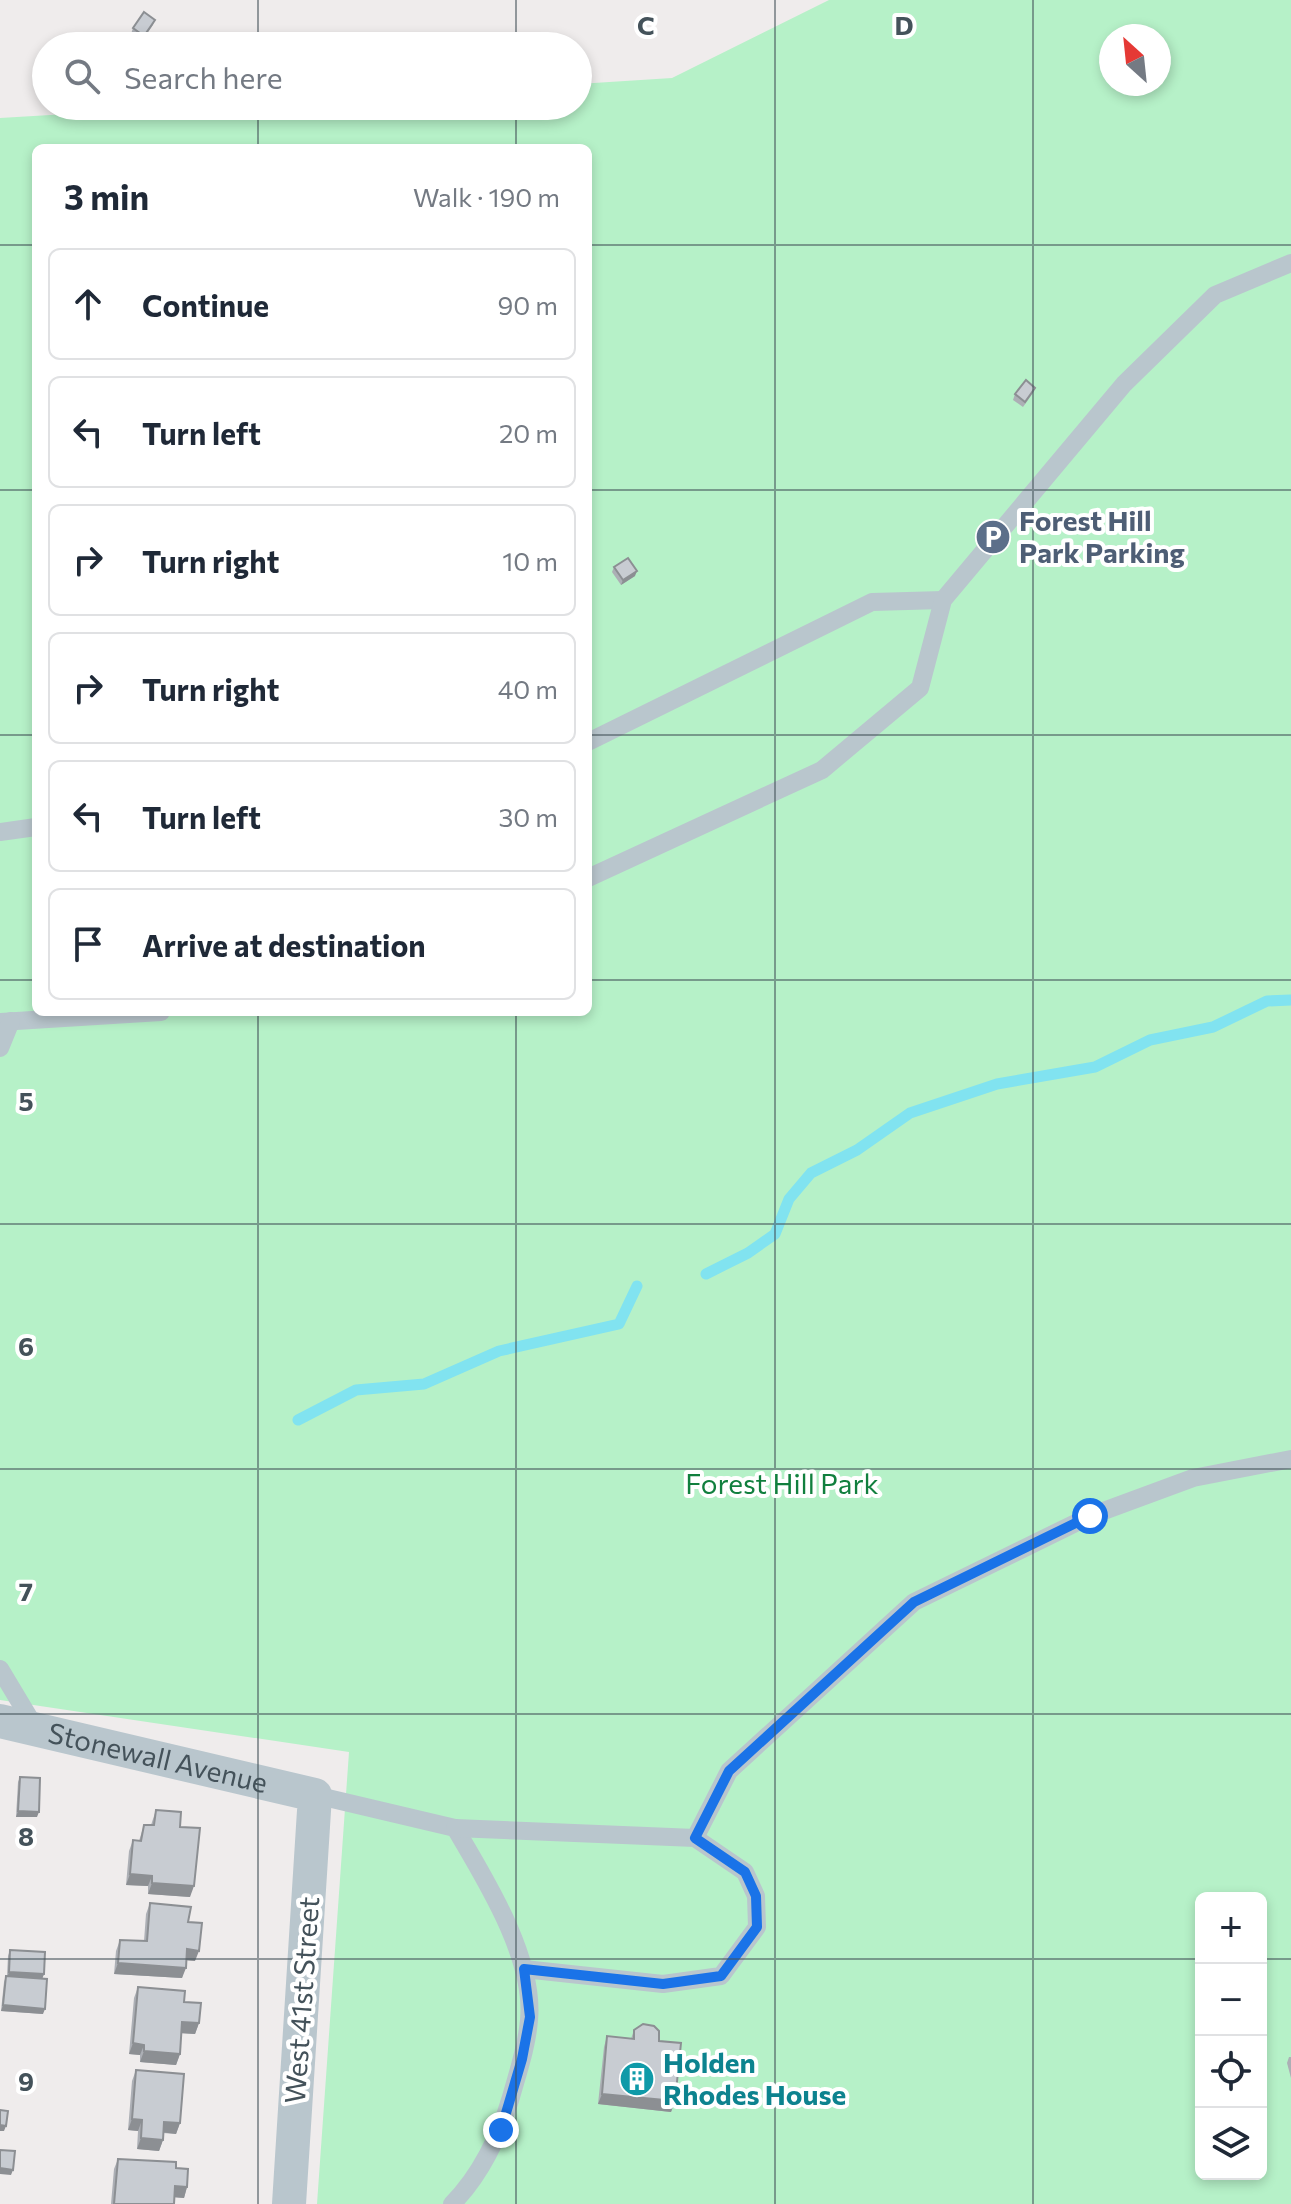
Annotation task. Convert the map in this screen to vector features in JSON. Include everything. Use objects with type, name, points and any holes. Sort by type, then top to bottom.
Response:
[{"type":"street","name":"Stonewall Avenue","points":[[0,1721],[315,1795]]},
{"type":"street","name":"West 41st Street","points":[[289,2204],[315,1795]]},
{"type":"lane","points":[[592,876],[822,770],[920,688],[943,600],[1124,384],[1215,295],[1291,263]]},
{"type":"lane","points":[[592,740],[872,602],[943,600]]},
{"type":"lane","points":[[0,832],[32,828]]},
{"type":"lane","points":[[0,1048],[6,1021],[92,1016]]},
{"type":"lane","points":[[695,1838],[729,1771],[914,1602],[1090,1516],[1193,1478],[1291,1459]]},
{"type":"lane","points":[[0,1669],[36,1729]]},
{"type":"lane","points":[[0,1721],[0,1736]]},
{"type":"lane","points":[[315,1795],[455,1828],[695,1838],[745,1872],[756,1896],[757,1927],[721,1976],[663,1984],[524,1969]]},
{"type":"lane","points":[[452,2204],[461,2195],[501,2130],[522,2059],[530,2017],[524,1969],[494,1893],[455,1828]]},
{"type":"green space","name":"Forest Hill Park","points":[[829,0],[1291,0],[1291,2204],[317,2204],[349,1752],[0,1700],[0,118],[592,120],[592,83],[672,78]]},
{"type":"building","points":[[144,12],[155,20],[147,32],[133,28]]},
{"type":"building","points":[[1026,380],[1035,388],[1025,402],[1015,394]]},
{"type":"building","points":[[628,558],[637,571],[623,580],[614,567]]},
{"type":"building","points":[[20,1777],[40,1778],[39,1812],[18,1811]]},
{"type":"building","points":[[156,1810],[181,1812],[180,1827],[200,1828],[194,1886],[152,1883],[152,1876],[130,1874],[133,1840],[141,1841],[144,1825],[154,1825]]},
{"type":"building","points":[[150,1903],[191,1907],[188,1922],[202,1923],[199,1951],[187,1949],[186,1968],[118,1963],[120,1940],[147,1941]]},
{"type":"building","points":[[10,1950],[45,1952],[44,1974],[9,1972]]},
{"type":"building","points":[[6,1976],[47,1979],[45,2009],[3,2005]]},
{"type":"building","points":[[138,1987],[185,1991],[184,2002],[201,2003],[199,2023],[182,2022],[180,2054],[144,2051],[144,2045],[133,2043]]},
{"type":"building","name":"Holden Rhodes House","points":[[643,2024],[654,2026],[659,2031],[659,2041],[681,2043],[675,2101],[602,2094],[607,2036],[634,2039],[634,2030]]},
{"type":"building","points":[[136,2070],[184,2074],[180,2123],[164,2122],[163,2140],[141,2138],[142,2120],[132,2119]]},
{"type":"building","points":[[0,2110],[8,2111],[6,2126],[0,2125]]},
{"type":"building","points":[[0,2150],[15,2151],[13,2170],[0,2168]]},
{"type":"building","points":[[118,2159],[176,2162],[176,2168],[188,2169],[187,2187],[175,2186],[174,2204],[114,2204]]},
{"type":"waterway","points":[[706,1274],[748,1253],[775,1234],[789,1199],[811,1173],[857,1150],[910,1113],[997,1084],[1095,1067],[1150,1040],[1213,1027],[1267,1001],[1291,1000]]},
{"type":"waterway","points":[[298,1420],[356,1390],[424,1384],[499,1351],[619,1324],[637,1286]]},
{"type":"place","name":"Forest Hill Park Parking","points":[[993,537]]},
{"type":"place","name":"Holden Rhodes House","points":[[637,2079]]},
{"type":"route","points":[[501,2130],[522,2059],[530,2017],[524,1969],[663,1984],[721,1976],[757,1927],[756,1896],[745,1872],[695,1838],[729,1771],[914,1602],[1090,1516]]}]
